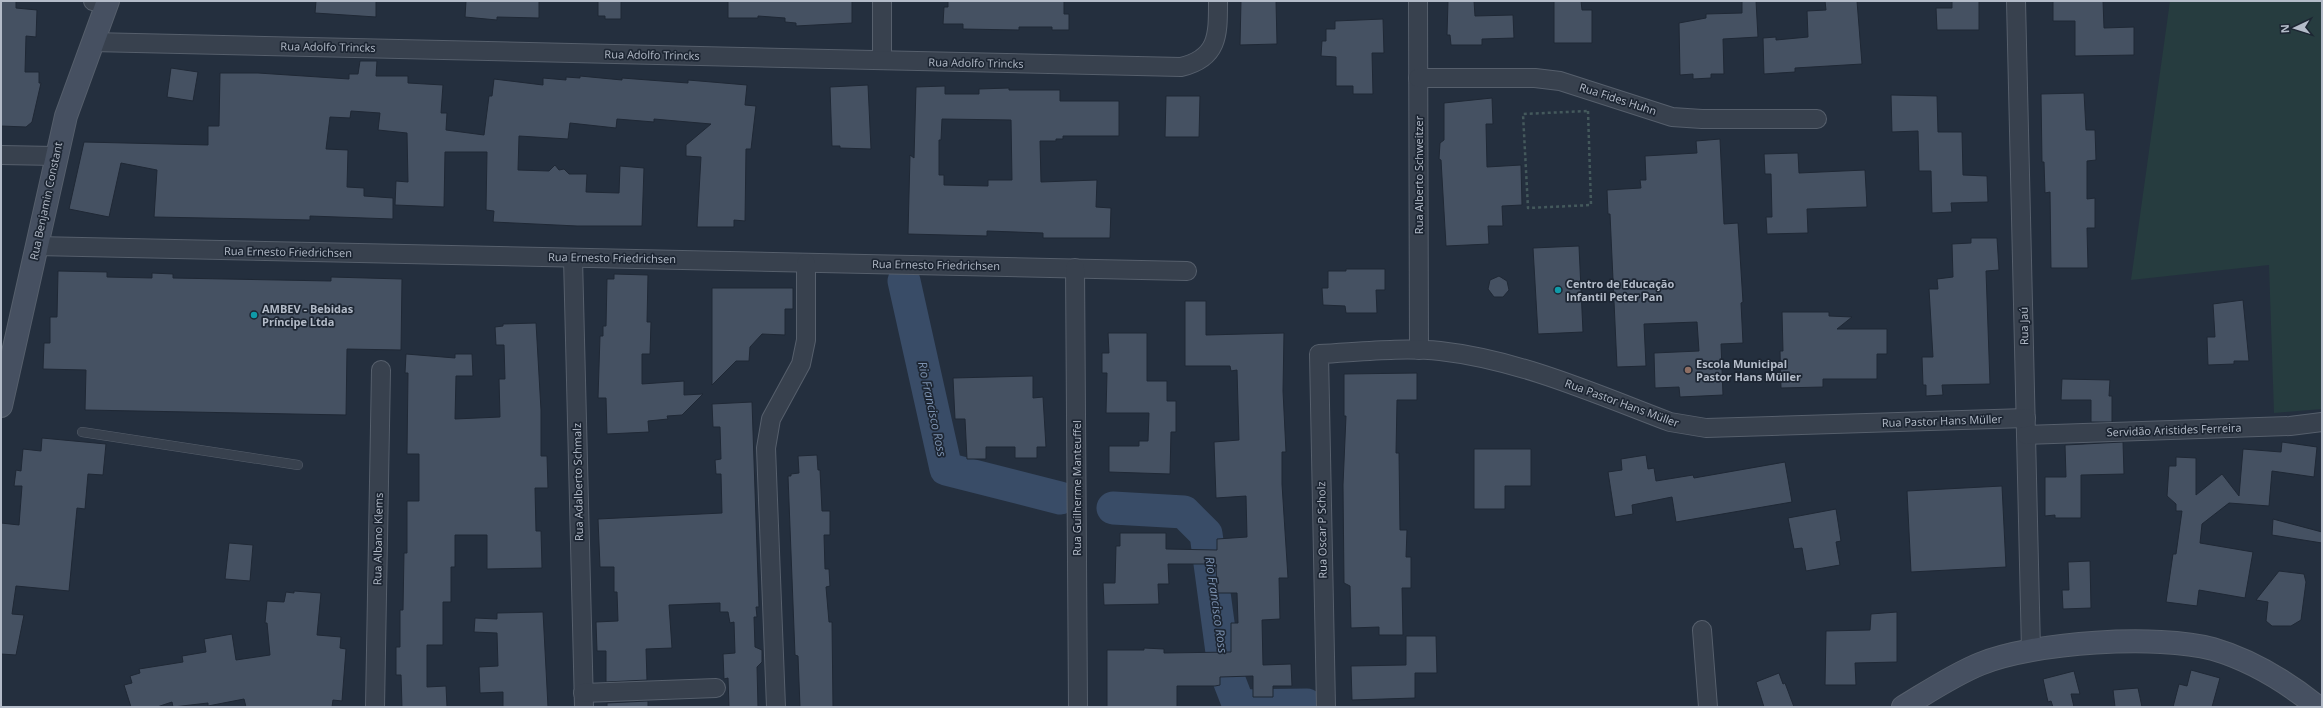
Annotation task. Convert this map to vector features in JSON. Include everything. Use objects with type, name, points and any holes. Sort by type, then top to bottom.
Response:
[{"type":"street","points":[[882,1],[882,60]]},
{"type":"street","name":"Rua Adolfo Trincks","points":[[92,42],[1181,67],[1195,64],[1208,55],[1218,30],[1218,1]]},
{"type":"street","name":"Rua Alberto Schweitzer","points":[[1418,1],[1419,350]]},
{"type":"street","name":"Rua Jaú","points":[[2016,1],[2031,651]]},
{"type":"street","name":"Rua Benjamin Constant","points":[[1,406],[7,353],[36,246],[56,156],[74,89],[92,42],[102,2]]},
{"type":"street","name":"Rua Fides Huhn","points":[[1418,78],[1536,78],[1560,81],[1672,117],[1702,119],[1817,119]]},
{"type":"street","points":[[1,155],[56,156]]},
{"type":"street","name":"Rua Ernesto Friedrichsen","points":[[36,246],[1187,271]]},
{"type":"street","name":"Rua Adalberto Schmalz","points":[[573,258],[583,700]]},
{"type":"street","points":[[776,707],[766,448],[771,420],[802,358],[806,340],[806,263]]},
{"type":"street","name":"Rua Guilherme Manteuffel","points":[[1075,268],[1078,707]]},
{"type":"street","name":"Rua Pastor Hans Müller","points":[[1319,354],[1419,350],[1441,351],[1471,357],[1560,380],[1670,422],[1706,428],[2026,427]]},
{"type":"street","name":"Rua Oscar P Scholz","points":[[1319,354],[1326,707]]},
{"type":"street","name":"Rua Albano Klems","points":[[375,707],[381,370]]},
{"type":"street","name":"Servidão Aristides Ferreira","points":[[2026,427],[2270,426],[2322,422]]},
{"type":"street","points":[[1702,630],[1708,707]]},
{"type":"street","points":[[1904,707],[1979,664],[1997,658],[2031,651],[2114,642],[2167,643],[2213,649],[2256,667],[2279,680],[2318,707]]},
{"type":"street","points":[[583,700],[716,688]]},
{"type":"lane","points":[[82,432],[298,465]]},
{"type":"path","points":[[1588,111],[1590,163],[1591,205],[1528,208],[1524,114],[1588,111]]},
{"type":"green space","points":[[2170,1],[2322,1],[2322,409],[2274,413],[2269,265],[2131,280]]},
{"type":"building","points":[[1,1],[16,1],[16,8],[37,10],[36,37],[26,36],[25,72],[39,72],[39,83],[41,83],[32,122],[26,127],[1,126]]},
{"type":"building","points":[[316,1],[376,1],[376,17],[315,13]]},
{"type":"building","points":[[466,1],[539,1],[539,18],[497,17],[497,20],[465,17]]},
{"type":"building","points":[[598,1],[621,1],[621,19],[605,19],[605,16],[598,16]]},
{"type":"building","points":[[728,1],[852,1],[852,23],[796,26],[796,23],[785,22],[785,18],[758,16],[758,18],[728,18]]},
{"type":"building","points":[[948,1],[1064,1],[1064,14],[1069,14],[1069,30],[1052,30],[1052,27],[1019,27],[1019,30],[963,29],[963,24],[943,24],[944,7],[948,7]]},
{"type":"building","points":[[1241,1],[1276,1],[1277,44],[1240,45]]},
{"type":"building","points":[[1448,1],[1474,1],[1475,16],[1513,15],[1514,38],[1482,39],[1482,45],[1451,45],[1450,35],[1447,35]]},
{"type":"building","points":[[1554,1],[1581,1],[1582,10],[1592,10],[1592,43],[1554,43]]},
{"type":"building","points":[[1742,1],[1756,1],[1758,37],[1723,39],[1724,74],[1711,74],[1711,78],[1693,79],[1693,74],[1680,75],[1679,23],[1706,18],[1706,14],[1742,13]]},
{"type":"building","points":[[1825,1],[1857,1],[1862,64],[1795,68],[1795,72],[1764,74],[1763,38],[1776,37],[1776,40],[1808,37],[1807,11],[1826,10]]},
{"type":"building","points":[[1952,1],[1979,1],[1979,30],[1937,30],[1936,8],[1952,8]]},
{"type":"building","points":[[2053,1],[2103,1],[2104,28],[2134,27],[2134,55],[2075,56],[2075,21],[2053,21]]},
{"type":"building","points":[[1383,19],[1384,53],[1372,53],[1373,94],[1353,94],[1353,86],[1336,86],[1336,57],[1321,56],[1322,41],[1326,41],[1326,29],[1335,29],[1335,21]]},
{"type":"building","points":[[360,61],[377,61],[376,76],[408,76],[408,83],[443,85],[441,113],[447,113],[446,130],[484,135],[489,96],[492,96],[494,79],[543,85],[543,78],[566,80],[566,77],[580,78],[580,76],[622,80],[622,78],[688,83],[688,80],[747,85],[745,105],[756,106],[751,149],[746,149],[745,221],[734,220],[734,227],[697,227],[701,157],[686,156],[686,145],[711,124],[654,119],[654,122],[617,119],[616,128],[570,123],[568,139],[519,136],[518,170],[549,171],[555,165],[559,170],[564,169],[569,174],[587,174],[586,192],[619,193],[620,166],[644,168],[642,226],[577,226],[493,222],[494,211],[486,210],[487,152],[445,152],[444,207],[395,205],[396,181],[408,182],[407,133],[378,130],[380,113],[351,111],[350,118],[330,117],[326,149],[348,150],[347,187],[364,188],[364,196],[393,198],[393,219],[310,216],[310,220],[154,217],[157,170],[121,163],[109,217],[69,209],[84,142],[208,145],[208,126],[219,126],[220,73],[258,73],[349,79],[349,74],[358,74]]},
{"type":"building","points":[[171,68],[198,72],[193,101],[167,97]]},
{"type":"building","points":[[868,85],[871,149],[840,148],[840,146],[832,146],[830,87]]},
{"type":"building","points":[[945,86],[945,94],[979,94],[979,89],[1009,88],[1009,90],[1060,90],[1060,101],[1119,101],[1119,136],[1063,136],[1063,139],[1056,139],[1056,141],[1040,141],[1041,182],[1097,180],[1096,207],[1111,208],[1110,238],[1043,238],[1043,233],[987,231],[987,236],[908,234],[910,155],[914,158],[916,87]],"holes":[[[942,119],[1011,120],[1012,180],[988,180],[988,186],[944,185],[944,175],[939,175],[939,140],[941,140]]]},
{"type":"building","points":[[2084,93],[2086,130],[2095,130],[2096,160],[2087,161],[2087,199],[2095,198],[2095,228],[2087,228],[2088,268],[2051,268],[2050,192],[2045,193],[2044,162],[2042,162],[2041,94]]},
{"type":"building","points":[[1891,95],[1937,96],[1938,132],[1962,132],[1963,175],[1987,176],[1988,202],[1951,203],[1952,212],[1932,213],[1931,171],[1919,171],[1918,131],[1892,132]]},
{"type":"building","points":[[1166,96],[1200,96],[1199,137],[1165,137]]},
{"type":"building","points":[[1492,98],[1493,124],[1486,124],[1487,167],[1521,165],[1522,205],[1502,206],[1503,226],[1488,226],[1489,244],[1446,246],[1441,160],[1439,159],[1440,143],[1444,140],[1444,103]]},
{"type":"building","points":[[1720,139],[1724,224],[1738,223],[1743,302],[1741,303],[1743,343],[1721,344],[1723,395],[1680,397],[1679,387],[1655,388],[1654,353],[1699,351],[1697,322],[1644,324],[1646,366],[1617,367],[1610,214],[1608,214],[1607,190],[1641,188],[1640,180],[1646,180],[1645,156],[1697,153],[1696,141]]},
{"type":"building","points":[[1798,153],[1799,173],[1865,170],[1867,207],[1807,209],[1808,233],[1767,234],[1766,217],[1772,217],[1771,174],[1765,174],[1764,154]]},
{"type":"building","points":[[1971,238],[1997,238],[1999,270],[1986,271],[1990,384],[1942,385],[1943,395],[1926,396],[1926,385],[1923,385],[1922,357],[1933,357],[1929,289],[1938,289],[1937,279],[1953,277],[1952,244],[1971,243]]},
{"type":"building","name":"Centro de Educação Infantil Peter Pan","points":[[1579,246],[1583,332],[1538,334],[1533,248]]},
{"type":"building","points":[[1346,269],[1385,269],[1385,290],[1376,290],[1377,313],[1346,313],[1345,306],[1323,305],[1322,288],[1328,288],[1328,271],[1346,271]]},
{"type":"building","name":"AMBEV - Bebidas Príncipe Ltda","points":[[58,271],[107,272],[107,277],[152,278],[152,273],[173,274],[173,278],[331,281],[331,277],[402,279],[401,350],[347,349],[346,415],[85,410],[86,370],[43,369],[44,343],[50,343],[50,317],[57,317]]},
{"type":"building","points":[[614,274],[648,275],[647,322],[651,322],[650,354],[642,354],[642,384],[684,381],[684,395],[703,394],[682,415],[667,416],[668,419],[648,421],[649,432],[607,434],[606,398],[598,398],[600,336],[603,336],[603,326],[606,326],[607,279],[614,279]]},
{"type":"building","points":[[1499,276],[1507,281],[1509,290],[1503,297],[1494,297],[1488,289],[1490,280]]},
{"type":"building","points":[[712,288],[793,288],[793,309],[785,309],[785,335],[762,334],[750,347],[749,361],[736,361],[712,385]]},
{"type":"building","points":[[2243,300],[2249,361],[2234,361],[2234,364],[2208,365],[2207,337],[2215,337],[2213,304]]},
{"type":"building","points":[[1185,301],[1206,301],[1206,335],[1284,333],[1283,391],[1286,452],[1282,452],[1282,484],[1288,578],[1279,578],[1280,619],[1262,620],[1263,665],[1291,664],[1292,686],[1273,686],[1273,697],[1253,697],[1253,676],[1220,677],[1220,685],[1177,686],[1177,707],[1107,707],[1107,650],[1144,650],[1144,648],[1164,649],[1164,653],[1231,652],[1231,623],[1238,623],[1237,593],[1217,593],[1216,564],[1168,564],[1169,584],[1158,584],[1159,604],[1104,605],[1103,583],[1115,583],[1116,546],[1120,546],[1120,533],[1166,533],[1166,549],[1217,550],[1217,539],[1247,537],[1246,496],[1216,498],[1214,442],[1239,440],[1237,370],[1231,371],[1230,366],[1185,366]]},
{"type":"building","points":[[1782,312],[1829,312],[1829,316],[1852,317],[1837,329],[1887,329],[1887,354],[1877,354],[1877,379],[1823,379],[1823,387],[1781,388],[1780,351],[1783,351]]},
{"type":"building","points":[[536,323],[541,410],[541,456],[547,456],[548,488],[535,488],[536,531],[541,531],[542,568],[487,569],[487,535],[455,535],[455,567],[451,567],[451,602],[443,602],[443,645],[427,645],[427,687],[446,686],[447,707],[402,707],[401,675],[396,675],[396,647],[400,647],[400,610],[403,610],[404,553],[407,553],[407,501],[419,501],[419,454],[407,454],[408,373],[405,373],[406,354],[455,358],[455,354],[472,354],[473,376],[456,376],[455,419],[500,417],[499,379],[505,379],[504,345],[496,345],[495,327],[503,326],[503,324]]},
{"type":"building","points":[[1108,333],[1147,333],[1147,381],[1167,381],[1167,401],[1176,401],[1176,432],[1171,432],[1170,474],[1109,472],[1109,446],[1139,446],[1139,441],[1148,441],[1149,413],[1106,413],[1107,373],[1102,373],[1102,353],[1109,353]]},
{"type":"building","points":[[1417,373],[1417,400],[1397,400],[1396,453],[1399,453],[1400,530],[1407,530],[1406,557],[1411,557],[1411,588],[1402,588],[1403,635],[1379,635],[1379,627],[1351,628],[1350,586],[1344,583],[1343,485],[1346,416],[1344,416],[1344,374]]},
{"type":"building","points":[[1033,376],[1033,398],[1043,397],[1046,447],[1037,447],[1037,458],[1015,458],[1015,447],[986,447],[986,459],[967,459],[965,419],[955,419],[953,378]]},
{"type":"building","points":[[2062,379],[2110,380],[2109,396],[2112,396],[2112,422],[2091,422],[2091,400],[2061,400]]},
{"type":"building","points":[[752,402],[759,607],[756,607],[757,617],[754,617],[755,647],[762,650],[762,662],[757,667],[758,707],[729,707],[728,678],[724,679],[723,654],[735,653],[734,622],[730,623],[728,612],[720,612],[720,603],[669,605],[672,648],[646,649],[647,680],[606,682],[606,651],[597,651],[596,622],[618,621],[617,592],[614,592],[614,567],[600,567],[598,519],[722,513],[721,474],[716,474],[715,460],[721,459],[720,427],[713,427],[712,404]]},
{"type":"building","points":[[42,438],[106,444],[103,475],[88,474],[85,509],[77,508],[69,591],[16,586],[12,614],[24,615],[16,655],[1,654],[1,523],[19,525],[22,486],[14,486],[16,470],[21,471],[23,449],[41,451]]},
{"type":"building","points":[[2123,442],[2124,474],[2081,475],[2081,518],[2055,518],[2055,515],[2045,516],[2045,477],[2066,477],[2065,445]]},
{"type":"building","points":[[2282,442],[2317,447],[2314,477],[2272,471],[2269,506],[2229,503],[2202,524],[2200,543],[2253,552],[2245,598],[2199,590],[2197,606],[2166,602],[2173,554],[2176,554],[2182,511],[2176,511],[2176,504],[2167,496],[2169,466],[2176,466],[2176,457],[2196,458],[2196,495],[2222,474],[2239,496],[2243,449],[2281,452]]},
{"type":"building","points":[[1474,449],[1531,449],[1531,486],[1505,486],[1505,509],[1474,509]]},
{"type":"building","points":[[817,455],[818,470],[820,470],[822,511],[830,511],[830,535],[824,535],[825,569],[829,569],[830,586],[826,587],[829,622],[832,622],[833,707],[800,707],[798,656],[795,655],[788,476],[799,473],[798,456]]},
{"type":"building","points":[[1646,455],[1648,469],[1654,468],[1656,481],[1693,475],[1694,478],[1785,462],[1792,502],[1676,522],[1672,497],[1632,505],[1633,514],[1615,517],[1608,472],[1622,470],[1621,459]]},
{"type":"building","points":[[2002,486],[2006,567],[1911,572],[1907,491]]},
{"type":"building","points":[[1836,509],[1841,541],[1836,542],[1840,565],[1806,571],[1802,548],[1794,549],[1788,518]]},
{"type":"building","points":[[2273,519],[2322,532],[2322,543],[2272,535]]},
{"type":"building","points":[[229,543],[253,545],[250,581],[225,579]]},
{"type":"building","points":[[2090,561],[2091,608],[2063,609],[2062,590],[2069,590],[2068,562]]},
{"type":"building","points":[[2279,571],[2304,574],[2306,582],[2301,620],[2291,626],[2272,626],[2266,621],[2268,602],[2256,600]]},
{"type":"building","points":[[294,591],[321,593],[317,635],[341,637],[340,648],[346,649],[342,701],[333,700],[332,707],[246,707],[244,699],[208,706],[208,703],[173,707],[172,702],[157,707],[131,707],[124,685],[132,683],[130,676],[140,673],[139,669],[183,662],[182,656],[206,652],[204,639],[232,634],[236,660],[270,655],[267,623],[265,623],[267,601],[284,602],[286,592],[294,593]]},
{"type":"building","points":[[543,612],[548,707],[503,707],[503,692],[480,693],[479,667],[498,666],[497,633],[474,632],[475,618],[497,619],[497,613]]},
{"type":"building","points":[[1897,612],[1897,662],[1855,663],[1856,685],[1825,685],[1826,631],[1870,630],[1871,614]]},
{"type":"building","points":[[1406,636],[1436,636],[1437,673],[1415,673],[1415,698],[1352,700],[1351,666],[1406,665]]},
{"type":"building","points":[[2191,670],[2220,678],[2212,707],[2173,707],[2179,684],[2187,686]]},
{"type":"building","points":[[2074,671],[2080,694],[2071,694],[2074,707],[2053,707],[2051,701],[2048,702],[2043,679]]},
{"type":"building","points":[[1779,673],[1783,684],[1785,683],[1794,707],[1764,707],[1756,682]]},
{"type":"building","points":[[2138,688],[2142,707],[2115,707],[2113,690]]},
{"type":"building","points":[[648,701],[648,707],[607,707],[607,703]]},
{"type":"waterway","name":"Rio Francisco Ross","points":[[904,281],[946,469],[1060,498]]},
{"type":"waterway","name":"Rio Francisco Ross","points":[[1113,508],[1184,512],[1206,534],[1224,667],[1239,706],[1307,705]]},
{"type":"place","name":"Centro de Educação Infantil Peter Pan","points":[[1558,290]]},
{"type":"place","name":"AMBEV - Bebidas Príncipe Ltda","points":[[254,315]]},
{"type":"place","name":"Escola Municipal Pastor Hans Müller","points":[[1688,370]]}]
